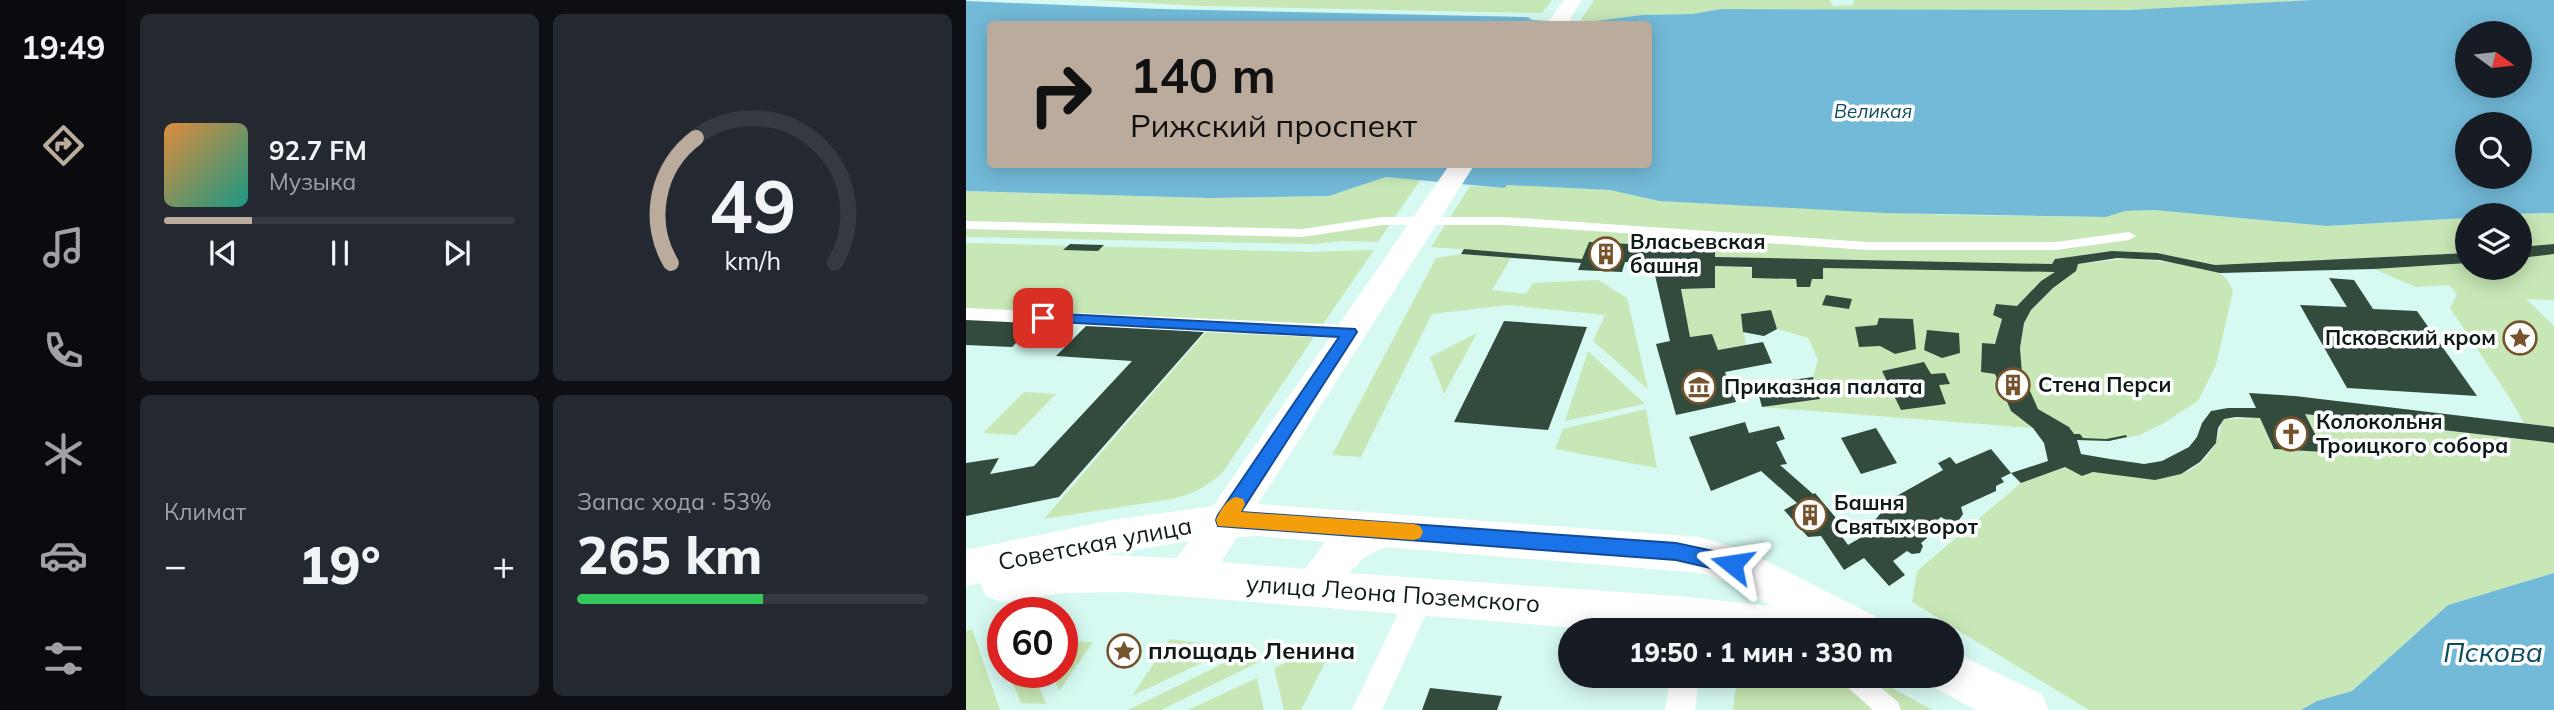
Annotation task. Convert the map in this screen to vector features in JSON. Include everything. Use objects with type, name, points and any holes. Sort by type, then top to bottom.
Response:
[{"type":"main road","points":[[1559,21],[1573,0]]},
{"type":"main road","points":[[1188,577],[1460,168]]},
{"type":"main road","points":[[1225,520],[1259,520],[1700,555],[1732,564],[1836,618]]},
{"type":"main road","name":"Советская улица","points":[[966,568],[1225,520]]},
{"type":"main road","points":[[1316,589],[1333,558],[1345,548],[1374,533],[1387,530]]},
{"type":"main road","name":"Советская улица","points":[[966,590],[1033,577],[1188,577]]},
{"type":"main road","name":"улица Леона Поземского","points":[[1188,577],[1420,596],[1631,618]]},
{"type":"main road","points":[[1964,680],[2025,710]]},
{"type":"street","points":[[966,225],[1302,233],[1382,221],[1505,221],[1867,246],[2048,246],[2129,236]]},
{"type":"street","points":[[966,314],[1350,332]]},
{"type":"street","points":[[1367,710],[1420,596]]},
{"type":"street","points":[[1680,710],[1683,688]]},
{"type":"street","points":[[1865,688],[1890,710]]},
{"type":"green space","points":[[1093,0],[1552,0],[1542,13],[1201,6]]},
{"type":"green space","points":[[1594,0],[1830,0],[1833,6],[1853,5],[1854,0],[2313,0],[2128,10],[1721,9],[1692,14],[1642,15],[1580,21]]},
{"type":"green space","points":[[1386,177],[1421,179],[1378,242],[1313,244],[966,237],[966,191],[1209,198],[1329,196]]},
{"type":"green space","points":[[1506,185],[1610,190],[1659,201],[1947,215],[2106,217],[2125,211],[2154,210],[2327,226],[2455,219],[2455,254],[2215,265],[2157,253],[2113,251],[2055,259],[2052,264],[1715,257],[1715,250],[1630,249],[1631,244],[1589,242],[1582,259],[1431,247],[1470,186],[1504,188]]},
{"type":"green space","points":[[2554,213],[2554,244],[2532,246],[2532,214]]},
{"type":"green space","points":[[966,243],[1310,252],[1374,250],[1321,327],[966,311]]},
{"type":"green space","points":[[1461,254],[1511,258],[1492,290],[1526,294],[1533,283],[1598,280],[1627,298],[1648,389],[1593,341],[1605,315],[1508,305],[1432,314],[1361,457],[1332,455],[1436,258]]},
{"type":"green space","points":[[2554,254],[2554,300],[2526,299],[2554,326],[2554,427],[2524,423],[2450,308],[2457,294],[2449,285],[2416,287],[2374,269],[2455,264],[2455,280],[2532,280],[2532,257]]},
{"type":"green space","points":[[2122,259],[2188,265],[2220,273],[2228,281],[2233,291],[2216,365],[2198,401],[2162,424],[2139,435],[2109,441],[2077,440],[2069,427],[2038,409],[2030,395],[2022,373],[2020,348],[2024,323],[2031,310],[2078,264]]},
{"type":"green space","points":[[1715,266],[1752,268],[1776,273],[1810,287],[1812,279],[1823,279],[1823,268],[2055,272],[2041,281],[2017,306],[1996,304],[1993,315],[2002,319],[1995,344],[1982,343],[1981,372],[1995,374],[2011,411],[2033,428],[1762,407],[1820,398],[1813,377],[1818,360],[1808,338],[1777,329],[1764,336],[1744,332],[1746,345],[1718,350],[1712,334],[1690,337],[1681,289],[1715,288]]},
{"type":"green space","points":[[1212,325],[1318,331],[1223,472],[1211,482],[1172,499],[1044,519]]},
{"type":"green space","points":[[1477,333],[1444,394],[1430,357]]},
{"type":"green space","points":[[1588,351],[1645,404],[1565,421]]},
{"type":"green space","points":[[1024,392],[1056,394],[1016,435],[983,433]]},
{"type":"green space","points":[[1646,409],[1657,468],[1555,449],[1563,429]]},
{"type":"green space","points":[[2305,414],[2554,443],[2554,573],[2448,605],[2352,691],[2317,701],[2301,710],[2089,710],[1964,634],[1964,618],[1938,618],[1912,602],[1917,571],[2021,483],[2065,467],[2082,476],[2093,472],[2146,477],[2178,475],[2205,459],[2217,441],[2224,419],[2260,418],[2274,449],[2323,452]]},
{"type":"green space","points":[[972,629],[987,672],[987,688],[992,688],[1000,710],[966,710],[966,631]]},
{"type":"green space","points":[[1170,639],[1233,648],[1132,696]]},
{"type":"green space","points":[[1078,641],[1093,642],[1078,664]]},
{"type":"green space","points":[[1320,646],[1328,646],[1329,655],[1301,710],[1284,710],[1274,668]]},
{"type":"green space","points":[[1253,649],[1257,663],[1161,710],[1128,710]]},
{"type":"green space","points":[[1257,678],[1264,710],[1188,710]]},
{"type":"green space","points":[[1015,688],[1040,688],[1046,704],[1021,703]]},
{"type":"green space","points":[[1736,688],[1893,688],[1932,710],[1733,710]]},
{"type":"water","name":"Великая","points":[[2313,0],[2554,0],[2554,213],[2532,214],[2532,203],[2455,203],[2455,219],[2327,226],[2154,210],[2125,211],[2106,217],[1884,213],[1659,201],[1610,190],[1507,185],[1504,188],[1386,177],[1329,196],[1209,198],[966,191],[966,1],[1160,9],[1528,17],[1532,20],[1548,21],[987,21],[987,168],[1652,168],[1652,21],[1595,21],[1642,15],[1692,14],[1721,9],[2128,10]]},
{"type":"water","name":"Пскова","points":[[2554,573],[2554,710],[2301,710],[2317,701],[2352,691],[2448,605]]},
{"type":"building","points":[[1589,242],[1631,244],[1630,249],[1715,250],[1715,257],[2052,264],[2055,259],[2112,251],[2157,253],[2215,265],[2455,254],[2455,264],[2374,269],[2220,273],[2160,260],[2117,258],[2078,264],[2076,271],[2053,288],[2031,310],[2024,323],[2020,348],[2022,373],[2038,409],[2069,427],[2074,434],[2080,434],[2083,438],[2127,437],[2109,441],[2077,440],[2081,454],[2144,464],[2162,461],[2189,447],[2211,411],[2256,408],[2249,393],[2295,396],[2554,427],[2554,443],[2305,414],[2324,452],[2274,449],[2260,418],[2236,417],[2224,419],[2218,428],[2216,443],[2200,462],[2181,474],[2155,480],[2093,472],[2082,476],[2065,467],[2021,483],[2011,473],[2048,461],[2044,443],[2033,428],[2011,411],[1995,374],[1981,372],[1982,343],[1995,344],[2002,319],[1993,315],[1996,304],[2017,306],[2041,281],[2055,272],[1823,268],[1823,279],[1812,279],[1810,287],[1797,287],[1796,279],[1752,278],[1752,267],[1715,266],[1715,288],[1681,289],[1690,337],[1712,334],[1718,350],[1763,342],[1772,363],[1725,372],[1736,402],[1676,415],[1656,344],[1670,341],[1652,262],[1625,262],[1622,272],[1578,270],[1581,263],[1461,254],[1464,249],[1582,259]]},
{"type":"building","points":[[1070,244],[1104,245],[1098,251],[1063,250]]},
{"type":"building","points":[[2554,244],[2554,254],[2532,257],[2532,246]]},
{"type":"building","points":[[2329,278],[2354,280],[2373,309],[2417,311],[2477,396],[2347,388],[2300,305],[2347,307]]},
{"type":"building","points":[[1826,295],[1852,299],[1849,309],[1822,305]]},
{"type":"building","points":[[1771,310],[1777,329],[1764,336],[1743,332],[1741,314]]},
{"type":"building","points":[[1879,318],[1913,319],[1916,349],[1895,354],[1880,346],[1859,347],[1855,327],[1877,325]]},
{"type":"building","points":[[966,319],[1037,322],[1012,347],[966,345]]},
{"type":"building","points":[[1504,321],[1587,327],[1548,430],[1454,422]]},
{"type":"building","points":[[1088,324],[1204,332],[1059,497],[966,516],[966,463],[999,458],[990,474],[1034,466],[1132,361],[1056,356]]},
{"type":"building","points":[[1927,330],[1959,333],[1960,353],[1942,358],[1924,350]]},
{"type":"building","points":[[1924,362],[1931,374],[1945,373],[1950,384],[1939,385],[1946,404],[1901,410],[1882,371]]},
{"type":"building","points":[[1813,377],[1820,399],[1762,407],[1756,385]]},
{"type":"building","points":[[1745,422],[1749,433],[1779,426],[1785,439],[1776,442],[1787,464],[1780,465],[1815,493],[1841,524],[1835,527],[1848,545],[1867,534],[1871,538],[1879,533],[1871,525],[1893,498],[1943,470],[1938,463],[1950,457],[1956,464],[1991,449],[2011,473],[2001,478],[2004,482],[1996,486],[1996,491],[1961,507],[1963,514],[1959,520],[1949,522],[1941,517],[1922,534],[1927,538],[1921,543],[1923,546],[1920,553],[1912,554],[1907,551],[1893,561],[1905,575],[1889,586],[1864,558],[1844,570],[1821,536],[1808,537],[1784,510],[1797,503],[1761,471],[1711,491],[1689,437]]},
{"type":"building","points":[[1876,428],[1897,463],[1861,474],[1841,438]]},
{"type":"building","points":[[1430,688],[1502,696],[1497,710],[1422,710]]},
{"type":"slow traffic","points":[[1236,504],[1225,520],[1259,520],[1414,532]]},
{"type":"place","name":"Власьевская башня","points":[[1606,254]]},
{"type":"place","name":"Псковский кром","points":[[2520,338]]},
{"type":"place","name":"Стена Перси","points":[[2013,385]]},
{"type":"place","name":"Приказная палата","points":[[1699,387]]},
{"type":"place","name":"Колокольня Троицкого собора","points":[[2291,434]]},
{"type":"place","name":"Башня Святых ворот","points":[[1810,515]]},
{"type":"place","name":"площадь Ленина","points":[[1124,651]]},
{"type":"route","points":[[1043,318],[1350,332],[1225,520],[1259,520],[1676,552],[1732,564]]}]
